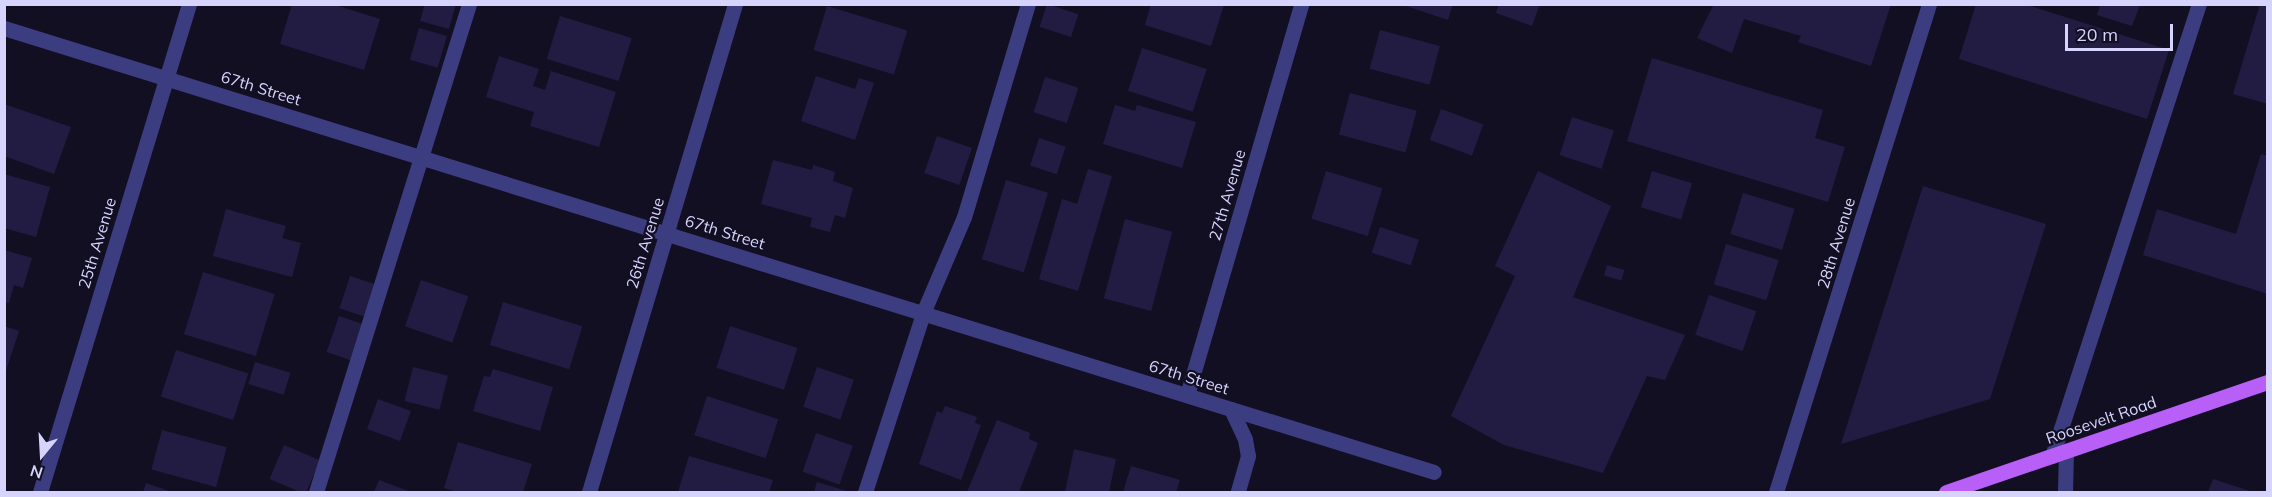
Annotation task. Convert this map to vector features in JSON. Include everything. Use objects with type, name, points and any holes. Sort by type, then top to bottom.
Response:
[{"type":"main road","name":"Roosevelt Road","points":[[1947,492],[2268,382]]},
{"type":"street","name":"25th Avenue","points":[[40,492],[189,4]]},
{"type":"street","points":[[316,492],[423,158],[469,4]]},
{"type":"street","name":"26th Avenue","points":[[589,492],[735,4]]},
{"type":"street","points":[[865,492],[923,313],[964,217],[1028,4]]},
{"type":"street","name":"27th Avenue","points":[[1187,395],[1301,4]]},
{"type":"street","name":"28th Avenue","points":[[1776,492],[1929,4]]},
{"type":"street","points":[[2065,492],[2059,454],[2199,4]]},
{"type":"street","name":"67th Street","points":[[4,28],[1434,472]]},
{"type":"street","points":[[1231,409],[1245,439],[1248,456],[1238,492]]},
{"type":"building","points":[[292,4],[332,4],[380,19],[364,70],[280,44]]},
{"type":"building","points":[[425,4],[456,4],[449,29],[420,21]]},
{"type":"building","points":[[1047,4],[1078,14],[1071,37],[1040,27]]},
{"type":"building","points":[[1151,4],[1224,5],[1211,46],[1145,25]]},
{"type":"building","points":[[1400,4],[1453,4],[1448,20]]},
{"type":"building","points":[[1499,4],[1540,4],[1532,26],[1496,13]]},
{"type":"building","points":[[1714,4],[1891,4],[1871,66],[1798,42],[1801,36],[1744,19],[1732,53],[1697,38]]},
{"type":"building","points":[[1976,4],[2024,4],[2169,50],[2147,119],[1959,59]]},
{"type":"building","points":[[2260,4],[2268,4],[2268,104],[2233,94]]},
{"type":"building","points":[[2100,5],[2140,5],[2132,26],[2097,15]]},
{"type":"building","points":[[827,6],[907,31],[894,75],[814,50]]},
{"type":"building","points":[[560,16],[632,38],[619,81],[547,59]]},
{"type":"building","points":[[419,28],[447,36],[438,68],[410,60]]},
{"type":"building","points":[[1380,30],[1440,46],[1430,85],[1370,69]]},
{"type":"building","points":[[1142,48],[1207,69],[1193,112],[1128,91]]},
{"type":"building","points":[[499,56],[539,69],[533,86],[545,90],[551,71],[616,92],[599,147],[530,126],[534,112],[486,97]]},
{"type":"building","points":[[1652,58],[1823,110],[1815,138],[1845,147],[1828,202],[1627,141]]},
{"type":"building","points":[[816,76],[855,89],[859,78],[874,83],[855,140],[801,121]]},
{"type":"building","points":[[1045,77],[1078,88],[1067,123],[1034,112]]},
{"type":"building","points":[[1350,93],[1417,111],[1406,152],[1339,135]]},
{"type":"building","points":[[4,104],[71,127],[54,174],[4,156]]},
{"type":"building","points":[[1115,105],[1135,111],[1137,105],[1196,122],[1182,168],[1103,144]]},
{"type":"building","points":[[1441,109],[1483,124],[1472,155],[1430,140]]},
{"type":"building","points":[[1572,117],[1614,131],[1601,169],[1560,155]]},
{"type":"building","points":[[937,136],[972,148],[959,185],[924,173]]},
{"type":"building","points":[[1039,138],[1066,147],[1057,174],[1030,166]]},
{"type":"building","points":[[2261,154],[2268,156],[2268,294],[2143,255],[2157,209],[2236,234]]},
{"type":"building","points":[[773,160],[812,170],[813,165],[835,172],[833,181],[853,188],[845,218],[835,215],[830,232],[810,227],[812,218],[761,204]]},
{"type":"building","points":[[1088,169],[1112,176],[1078,291],[1039,279],[1062,199],[1077,204]]},
{"type":"building","points":[[1326,171],[1382,188],[1368,236],[1311,219]]},
{"type":"building","points":[[1538,171],[1611,206],[1573,297],[1685,335],[1665,380],[1647,376],[1603,473],[1504,445],[1451,416],[1515,276],[1495,266]]},
{"type":"building","points":[[1652,171],[1692,183],[1681,220],[1641,207]]},
{"type":"building","points":[[4,174],[50,187],[36,237],[4,228]]},
{"type":"building","points":[[1006,180],[1048,193],[1024,272],[982,259]]},
{"type":"building","points":[[1923,186],[2046,224],[1990,399],[1841,444]]},
{"type":"building","points":[[1743,193],[1795,209],[1782,250],[1730,234]]},
{"type":"building","points":[[226,209],[286,226],[282,238],[301,243],[292,277],[213,256]]},
{"type":"building","points":[[1125,219],[1172,232],[1151,311],[1104,298]]},
{"type":"building","points":[[1380,227],[1419,240],[1411,265],[1372,253]]},
{"type":"building","points":[[1726,244],[1779,260],[1766,300],[1714,284]]},
{"type":"building","points":[[4,250],[32,258],[23,288],[14,285],[9,303],[4,302]]},
{"type":"building","points":[[1607,265],[1624,270],[1621,281],[1604,276]]},
{"type":"building","points":[[203,272],[275,294],[256,356],[184,334]]},
{"type":"building","points":[[350,276],[377,285],[366,317],[339,308]]},
{"type":"building","points":[[421,280],[468,296],[452,343],[405,326]]},
{"type":"building","points":[[1709,295],[1756,311],[1743,351],[1695,335]]},
{"type":"building","points":[[503,302],[582,326],[569,369],[490,345]]},
{"type":"building","points":[[339,316],[365,325],[353,361],[327,352]]},
{"type":"building","points":[[4,326],[19,331],[5,374],[4,374]]},
{"type":"building","points":[[730,326],[798,348],[784,390],[716,368]]},
{"type":"building","points":[[176,350],[248,373],[233,420],[161,397]]},
{"type":"building","points":[[255,362],[290,373],[284,395],[248,384]]},
{"type":"building","points":[[413,367],[448,376],[439,410],[405,401]]},
{"type":"building","points":[[817,367],[854,380],[840,419],[803,407]]},
{"type":"building","points":[[493,369],[553,387],[540,431],[473,411],[484,376],[490,377]]},
{"type":"building","points":[[707,396],[778,419],[766,458],[694,435]]},
{"type":"building","points":[[378,399],[411,411],[400,441],[367,429]]},
{"type":"building","points":[[945,406],[977,417],[975,423],[981,425],[961,480],[919,464],[937,411],[942,413]]},
{"type":"building","points":[[997,420],[1030,433],[1029,439],[1038,443],[1019,492],[967,492]]},
{"type":"building","points":[[162,430],[227,447],[216,487],[151,470]]},
{"type":"building","points":[[816,433],[853,446],[840,484],[803,472]]},
{"type":"building","points":[[458,442],[532,464],[523,492],[457,492],[444,488]]},
{"type":"building","points":[[284,445],[320,460],[306,492],[300,492],[270,479]]},
{"type":"building","points":[[1074,449],[1116,459],[1109,492],[1065,492]]},
{"type":"building","points":[[689,456],[773,480],[769,492],[678,492]]},
{"type":"building","points":[[1131,466],[1180,480],[1176,492],[1123,492]]},
{"type":"building","points":[[2213,479],[2253,492],[2208,492]]},
{"type":"building","points":[[379,480],[411,492],[374,492]]},
{"type":"building","points":[[817,482],[850,492],[814,492]]},
{"type":"building","points":[[146,483],[172,492],[143,492]]}]
